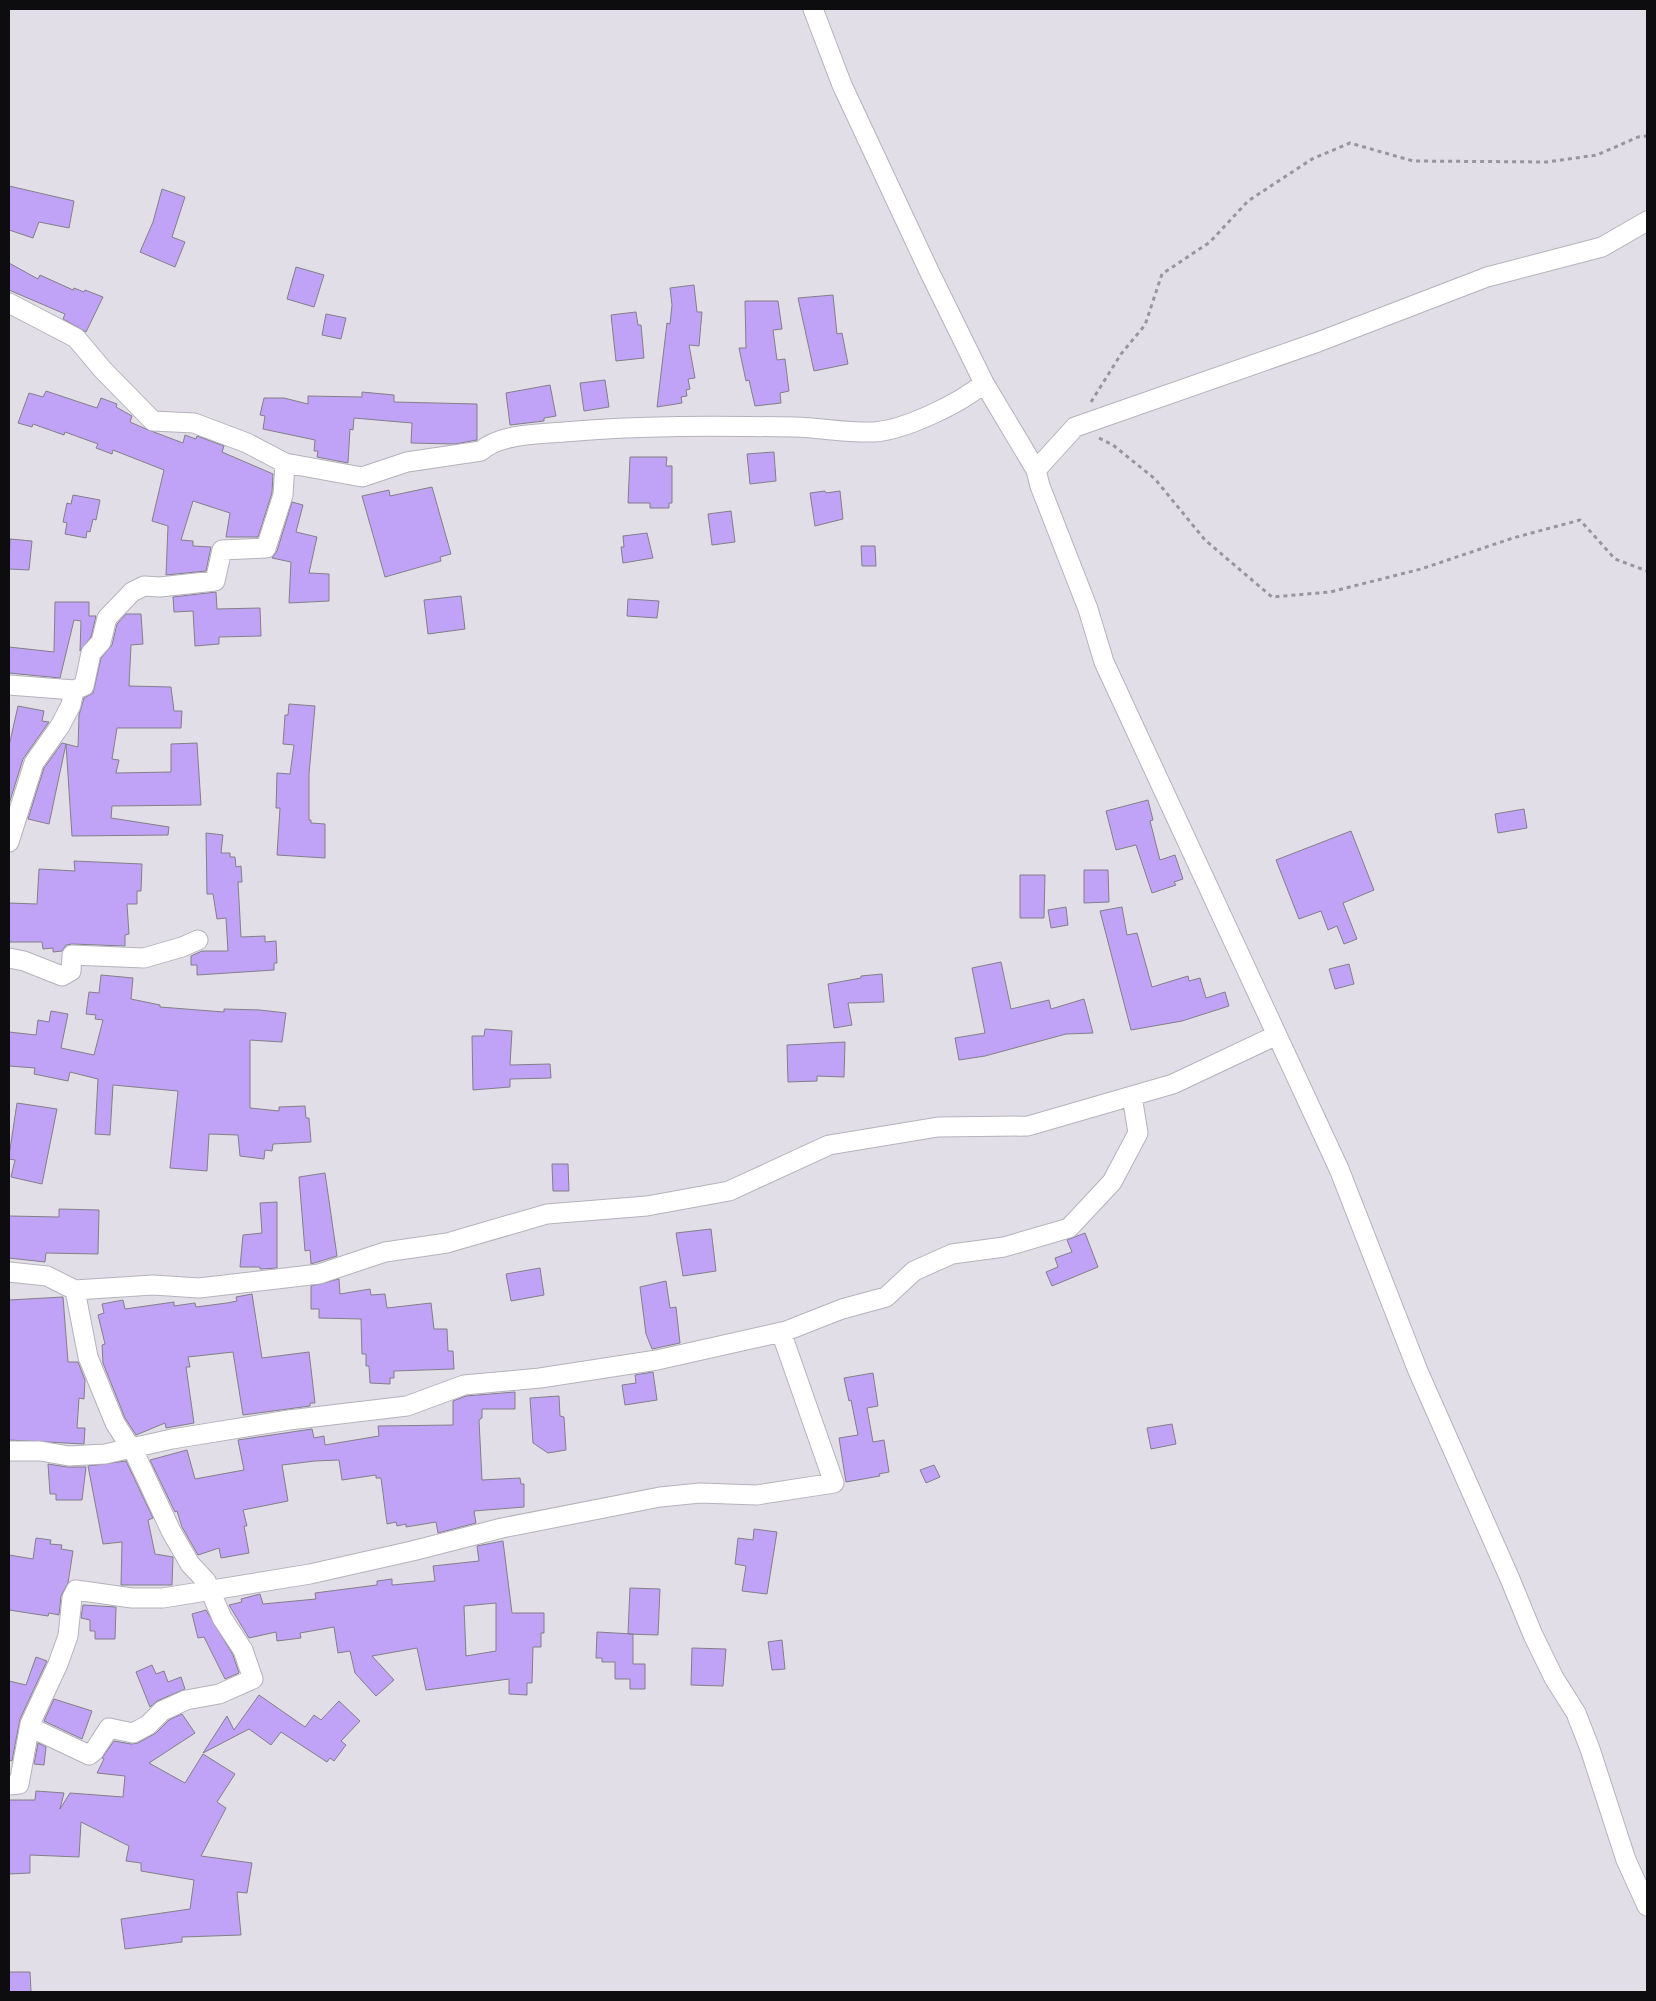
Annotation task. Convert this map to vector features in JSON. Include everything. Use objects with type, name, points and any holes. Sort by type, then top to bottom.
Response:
[{"type":"street","points":[[812,9],[842,85],[984,383],[1036,470],[1040,486],[1088,609],[1104,662],[1339,1169],[1418,1370],[1510,1579],[1533,1636],[1554,1678],[1576,1713],[1590,1749],[1626,1860],[1647,1906]]},
{"type":"street","points":[[1036,470],[1075,427],[1318,342],[1487,277],[1602,247],[1647,222]]},
{"type":"street","points":[[9,303],[76,338],[103,370],[153,421],[194,423],[247,444],[285,463],[362,477],[407,462],[481,451],[490,443],[538,434],[630,426],[820,428],[875,432],[915,421],[969,396],[984,383]]},
{"type":"street","points":[[9,685],[74,690],[84,686],[91,653],[101,642],[107,618],[132,592],[144,586],[160,587],[215,580],[222,550],[266,548],[283,495],[285,463]]},
{"type":"street","points":[[9,842],[34,763],[60,726],[70,705],[74,690]]},
{"type":"street","points":[[9,958],[24,961],[62,976],[70,971],[72,955],[144,958],[182,947],[198,940]]},
{"type":"street","points":[[9,1272],[47,1276],[74,1290],[153,1285],[200,1288],[320,1274],[385,1252],[447,1243],[547,1214],[647,1206],[729,1191],[829,1145],[938,1127],[1028,1126],[1173,1084],[1277,1035]]},
{"type":"street","points":[[9,1451],[40,1452],[69,1456],[105,1454],[172,1439],[289,1420],[407,1406],[464,1385],[540,1378],[658,1360],[780,1332],[842,1309],[886,1297],[914,1271],[952,1254],[1004,1247],[1069,1228],[1112,1182],[1138,1134],[1132,1096]]},
{"type":"street","points":[[30,1724],[34,1729],[89,1755],[94,1751],[109,1728],[132,1733],[148,1725],[162,1711],[186,1700],[219,1694],[252,1679],[243,1650],[222,1618],[206,1581],[190,1564],[171,1531],[131,1448],[115,1423],[88,1357],[74,1290]]},
{"type":"street","points":[[9,1785],[19,1784],[30,1724],[58,1664],[68,1636],[72,1598],[76,1590],[132,1598],[163,1598],[210,1592],[310,1574],[412,1552],[502,1528],[660,1498],[700,1493],[757,1495],[834,1483],[780,1332]]},
{"type":"path","points":[[1647,136],[1638,137],[1596,155],[1547,162],[1413,161],[1350,143],[1312,158],[1248,201],[1210,242],[1162,274],[1145,325],[1121,354],[1075,427],[1113,445],[1155,479],[1205,540],[1272,597],[1330,592],[1421,569],[1513,538],[1580,520],[1615,559],[1647,571]]},
{"type":"building","points":[[9,186],[74,201],[69,228],[39,222],[33,238],[9,230]]},
{"type":"building","points":[[162,189],[185,197],[172,237],[185,242],[175,267],[140,252],[153,222]]},
{"type":"building","points":[[9,263],[38,279],[40,275],[73,290],[74,288],[84,292],[85,290],[103,297],[86,332],[63,319],[65,314],[9,290]]},
{"type":"building","points":[[296,267],[324,275],[314,307],[287,299]]},
{"type":"building","points":[[694,285],[697,312],[702,312],[699,346],[689,345],[695,378],[688,379],[690,389],[686,390],[687,396],[681,397],[682,403],[657,407],[667,323],[670,324],[672,305],[670,288]]},
{"type":"building","points":[[833,295],[837,334],[842,333],[848,364],[814,371],[798,298]]},
{"type":"building","points":[[745,301],[778,301],[782,329],[773,330],[777,360],[785,359],[789,391],[780,393],[781,403],[755,406],[749,380],[746,381],[739,348],[746,348]]},
{"type":"building","points":[[636,312],[638,325],[641,325],[644,358],[616,361],[611,315]]},
{"type":"building","points":[[326,314],[346,318],[341,339],[322,335]]},
{"type":"building","points":[[605,380],[609,407],[584,411],[580,383]]},
{"type":"building","points":[[550,385],[556,416],[544,418],[544,421],[510,425],[506,393]]},
{"type":"building","points":[[46,391],[97,408],[101,398],[117,404],[116,407],[132,416],[130,422],[183,443],[185,435],[196,439],[197,436],[224,446],[222,452],[273,474],[272,493],[258,537],[226,537],[230,513],[193,501],[181,540],[193,541],[193,546],[211,547],[206,571],[166,575],[168,526],[152,521],[164,470],[113,450],[112,454],[96,448],[98,444],[65,432],[64,435],[33,424],[32,427],[18,423],[29,393],[43,397]]},
{"type":"building","points":[[362,392],[394,395],[394,402],[477,404],[477,440],[455,444],[411,443],[412,423],[354,418],[353,430],[350,429],[348,463],[317,457],[318,451],[314,451],[315,440],[263,429],[265,416],[260,415],[264,398],[284,398],[308,404],[308,396],[362,397]]},
{"type":"building","points":[[774,452],[776,481],[750,484],[747,454]]},
{"type":"building","points":[[630,457],[667,457],[666,466],[672,466],[672,503],[669,503],[669,508],[650,508],[650,503],[628,503]]},
{"type":"building","points":[[432,487],[451,554],[440,557],[441,561],[385,577],[362,496],[389,490],[390,496]]},
{"type":"building","points":[[825,491],[826,493],[840,491],[843,519],[815,526],[810,493]]},
{"type":"building","points":[[73,495],[100,500],[96,520],[93,519],[90,532],[87,531],[86,538],[65,534],[67,523],[63,522],[67,503],[71,504]]},
{"type":"building","points":[[292,502],[303,505],[296,532],[317,537],[309,573],[329,574],[329,601],[289,603],[291,562],[272,558],[277,551]]},
{"type":"building","points":[[731,511],[735,542],[712,545],[708,514]]},
{"type":"building","points":[[647,533],[653,558],[623,563],[621,547],[624,547],[623,536]]},
{"type":"building","points":[[10,539],[32,541],[29,570],[9,569]]},
{"type":"building","points":[[861,546],[875,546],[876,566],[862,566]]},
{"type":"building","points":[[216,592],[217,609],[260,608],[261,636],[219,637],[219,644],[195,646],[193,611],[174,612],[173,597]]},
{"type":"building","points":[[461,596],[465,629],[428,634],[424,600]]},
{"type":"building","points":[[628,599],[659,601],[657,618],[627,616]]},
{"type":"building","points":[[55,602],[89,602],[89,616],[96,616],[91,637],[80,651],[81,621],[74,620],[60,678],[9,673],[9,647],[54,652]]},
{"type":"building","points":[[126,614],[141,614],[143,644],[131,645],[129,686],[171,687],[174,711],[182,711],[181,728],[117,728],[112,759],[119,760],[116,773],[171,772],[171,744],[197,743],[201,805],[112,806],[111,818],[169,827],[168,835],[72,836],[66,744],[78,747],[79,715],[84,698],[93,693],[101,658],[112,645],[117,624]]},
{"type":"building","points":[[289,704],[315,706],[309,774],[309,820],[311,820],[311,823],[325,824],[325,858],[277,855],[280,808],[276,808],[277,773],[290,774],[294,745],[283,744],[285,715],[288,715]]},
{"type":"building","points":[[18,706],[44,711],[42,721],[49,722],[23,759],[9,804],[9,746]]},
{"type":"building","points":[[62,743],[66,744],[49,824],[28,819],[44,768]]},
{"type":"building","points":[[1148,800],[1153,820],[1150,821],[1160,860],[1175,855],[1183,879],[1174,882],[1176,885],[1152,893],[1136,845],[1116,850],[1106,811]]},
{"type":"building","points":[[1524,809],[1527,828],[1498,833],[1495,814]]},
{"type":"building","points":[[1351,831],[1374,890],[1343,903],[1357,939],[1344,944],[1337,926],[1328,930],[1321,911],[1299,919],[1276,860]]},
{"type":"building","points":[[206,833],[223,835],[221,853],[230,853],[230,857],[235,857],[236,867],[241,866],[242,882],[238,882],[241,937],[265,936],[265,942],[276,941],[277,963],[274,963],[274,970],[197,975],[197,965],[191,965],[191,956],[202,951],[228,951],[226,918],[217,919],[213,894],[207,894]]},
{"type":"building","points":[[74,861],[142,864],[141,891],[137,891],[137,904],[127,904],[129,934],[125,935],[125,946],[72,944],[66,945],[62,951],[53,952],[53,948],[43,949],[42,942],[9,942],[9,903],[37,904],[39,869],[75,871]]},
{"type":"building","points":[[1084,870],[1108,870],[1109,902],[1084,903]]},
{"type":"building","points":[[1020,875],[1045,875],[1044,918],[1020,918]]},
{"type":"building","points":[[1066,907],[1068,925],[1051,928],[1048,910]]},
{"type":"building","points":[[1122,907],[1127,935],[1137,933],[1152,987],[1188,976],[1189,981],[1200,978],[1206,998],[1225,992],[1229,1006],[1182,1021],[1131,1030],[1100,911]]},
{"type":"building","points":[[1001,962],[1011,1009],[1049,1000],[1051,1009],[1084,999],[1093,1033],[1066,1034],[985,1056],[959,1060],[955,1038],[985,1033],[972,968]]},
{"type":"building","points":[[1349,964],[1354,984],[1335,989],[1329,969]]},
{"type":"building","points":[[882,974],[884,1002],[848,1003],[852,1025],[834,1028],[828,984],[861,978],[861,976]]},
{"type":"building","points":[[101,975],[133,978],[131,999],[160,1005],[160,1007],[224,1012],[224,1009],[286,1013],[282,1042],[250,1040],[250,1108],[279,1111],[279,1107],[305,1106],[306,1118],[309,1118],[311,1142],[273,1144],[272,1151],[265,1150],[264,1159],[240,1156],[238,1135],[209,1134],[207,1171],[170,1168],[178,1091],[113,1085],[110,1135],[95,1134],[98,1079],[70,1072],[68,1081],[34,1074],[35,1068],[9,1066],[9,1032],[36,1035],[38,1020],[49,1022],[51,1011],[68,1014],[61,1048],[94,1055],[103,1020],[95,1019],[96,1015],[86,1014],[89,992],[99,993]]},
{"type":"building","points":[[485,1029],[512,1031],[510,1065],[550,1064],[551,1078],[510,1079],[510,1087],[473,1090],[472,1036],[484,1036]]},
{"type":"building","points":[[845,1042],[844,1077],[817,1076],[817,1081],[788,1082],[787,1045]]},
{"type":"building","points":[[17,1103],[57,1109],[42,1184],[11,1177],[15,1160],[9,1159],[9,1156]]},
{"type":"building","points":[[552,1164],[568,1164],[569,1191],[553,1191]]},
{"type":"building","points":[[325,1173],[337,1256],[311,1264],[310,1250],[305,1251],[299,1177]]},
{"type":"building","points":[[277,1202],[277,1268],[240,1267],[243,1235],[262,1233],[260,1203]]},
{"type":"building","points":[[59,1209],[99,1210],[98,1254],[46,1253],[45,1262],[9,1258],[9,1216],[59,1217]]},
{"type":"building","points":[[711,1229],[716,1271],[683,1276],[676,1233]]},
{"type":"building","points":[[1085,1233],[1098,1267],[1052,1286],[1046,1272],[1058,1267],[1055,1258],[1072,1252],[1067,1240]]},
{"type":"building","points":[[540,1268],[544,1295],[511,1301],[506,1274]]},
{"type":"building","points":[[339,1279],[340,1294],[370,1289],[371,1295],[385,1294],[387,1308],[431,1303],[434,1329],[447,1329],[448,1351],[453,1351],[454,1369],[394,1371],[394,1378],[390,1378],[390,1384],[370,1383],[369,1366],[366,1366],[366,1354],[362,1354],[361,1319],[319,1318],[319,1309],[311,1309],[311,1286]]},
{"type":"building","points":[[666,1281],[670,1308],[676,1307],[680,1343],[652,1349],[646,1334],[640,1287]]},
{"type":"building","points":[[252,1294],[262,1358],[309,1352],[315,1403],[310,1403],[310,1406],[243,1415],[233,1352],[188,1357],[190,1367],[186,1367],[194,1423],[166,1428],[165,1423],[136,1435],[125,1418],[103,1363],[102,1345],[105,1344],[98,1315],[104,1313],[102,1304],[123,1300],[125,1309],[174,1302],[174,1306],[195,1303],[196,1307],[237,1301],[236,1297]]},
{"type":"building","points":[[63,1297],[68,1362],[78,1362],[85,1380],[84,1399],[79,1398],[77,1428],[85,1428],[84,1444],[9,1440],[9,1300]]},
{"type":"building","points":[[653,1372],[657,1400],[625,1405],[622,1385],[636,1383],[635,1375]]},
{"type":"building","points":[[873,1373],[878,1406],[867,1408],[873,1442],[884,1440],[889,1472],[879,1474],[880,1476],[846,1482],[839,1438],[858,1435],[851,1400],[849,1401],[844,1378]]},
{"type":"building","points":[[515,1392],[515,1409],[482,1409],[482,1418],[479,1420],[482,1480],[520,1478],[521,1484],[524,1484],[524,1507],[474,1511],[476,1523],[438,1533],[436,1522],[406,1527],[406,1524],[397,1526],[396,1522],[387,1524],[381,1478],[376,1478],[376,1475],[342,1480],[339,1460],[315,1461],[282,1465],[288,1501],[243,1510],[247,1526],[244,1526],[249,1553],[221,1558],[219,1548],[198,1555],[182,1527],[177,1511],[175,1512],[150,1460],[187,1450],[195,1479],[244,1470],[238,1440],[312,1429],[314,1438],[324,1436],[325,1445],[379,1436],[378,1426],[453,1425],[453,1401],[466,1396]]},
{"type":"building","points":[[559,1396],[560,1416],[564,1417],[566,1450],[548,1453],[533,1443],[530,1398]]},
{"type":"building","points":[[1172,1424],[1176,1444],[1151,1449],[1147,1428]]},
{"type":"building","points":[[126,1461],[153,1518],[148,1520],[155,1554],[173,1557],[172,1585],[121,1585],[122,1542],[103,1544],[88,1466]]},
{"type":"building","points":[[48,1464],[86,1467],[82,1500],[56,1500],[56,1494],[50,1494]]},
{"type":"building","points":[[934,1465],[940,1477],[926,1483],[920,1470]]},
{"type":"building","points":[[754,1529],[777,1532],[767,1594],[742,1591],[746,1566],[735,1564],[738,1538],[753,1540]]},
{"type":"building","points":[[36,1538],[51,1540],[50,1544],[62,1545],[61,1549],[73,1551],[68,1583],[61,1596],[59,1615],[49,1613],[48,1616],[9,1610],[9,1555],[33,1559]]},
{"type":"building","points":[[503,1541],[512,1613],[544,1613],[544,1633],[541,1633],[541,1647],[533,1647],[532,1683],[527,1683],[527,1695],[509,1694],[509,1679],[426,1690],[417,1648],[372,1656],[394,1680],[376,1696],[355,1673],[350,1651],[338,1653],[334,1627],[300,1633],[301,1638],[277,1641],[276,1632],[249,1638],[229,1605],[242,1602],[241,1599],[260,1594],[263,1604],[316,1599],[315,1593],[377,1585],[377,1581],[392,1579],[392,1585],[435,1581],[433,1566],[479,1561],[477,1546]],"holes":[[[496,1603],[496,1651],[466,1656],[464,1606]]]},
{"type":"building","points":[[630,1588],[660,1589],[658,1635],[628,1634]]},
{"type":"building","points":[[83,1605],[116,1607],[115,1639],[95,1639],[95,1631],[90,1631],[90,1620],[81,1618]]},
{"type":"building","points":[[206,1610],[233,1655],[239,1673],[225,1679],[204,1637],[198,1638],[192,1614]]},
{"type":"building","points":[[597,1632],[633,1634],[633,1664],[645,1664],[645,1689],[630,1689],[630,1679],[615,1679],[615,1662],[602,1662],[602,1658],[596,1658]]},
{"type":"building","points":[[782,1640],[785,1669],[772,1670],[768,1642]]},
{"type":"building","points":[[692,1648],[726,1649],[723,1686],[691,1685]]},
{"type":"building","points":[[36,1657],[47,1661],[20,1719],[12,1761],[9,1760],[9,1681],[26,1685]]},
{"type":"building","points":[[152,1665],[156,1674],[164,1671],[168,1682],[181,1677],[185,1689],[157,1701],[150,1707],[136,1672]]},
{"type":"building","points":[[259,1695],[305,1727],[314,1715],[321,1720],[339,1701],[360,1721],[341,1741],[346,1745],[334,1761],[330,1758],[327,1762],[281,1732],[271,1745],[249,1729],[203,1753],[227,1716],[234,1730]]},
{"type":"building","points":[[54,1699],[92,1711],[82,1739],[44,1721]]},
{"type":"building","points":[[182,1714],[195,1733],[149,1763],[185,1783],[203,1754],[235,1774],[217,1802],[226,1808],[201,1856],[252,1863],[247,1893],[237,1892],[241,1935],[182,1937],[182,1942],[125,1949],[121,1919],[190,1909],[194,1880],[141,1871],[141,1863],[126,1861],[129,1846],[81,1822],[79,1857],[30,1855],[30,1873],[9,1874],[9,1800],[35,1800],[36,1791],[64,1793],[60,1809],[70,1793],[123,1797],[125,1776],[97,1773],[104,1759],[102,1758],[114,1741],[131,1744],[138,1743],[156,1733],[169,1720]]},
{"type":"building","points":[[38,1743],[46,1747],[44,1765],[34,1764]]},
{"type":"building","points":[[9,1972],[30,1972],[31,1992],[9,1992]]}]
